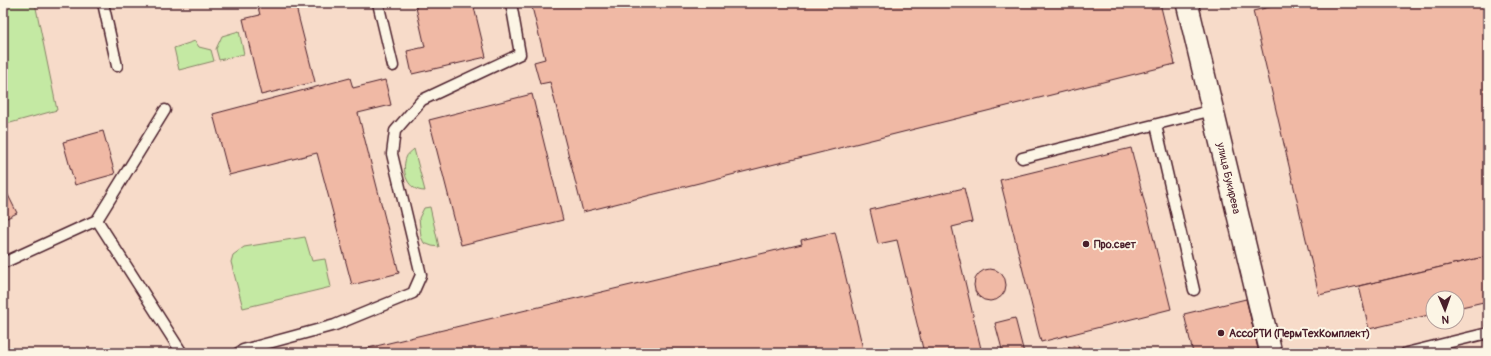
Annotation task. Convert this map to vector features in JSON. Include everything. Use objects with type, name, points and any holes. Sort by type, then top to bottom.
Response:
[{"type":"street","name":"улица Букирева","points":[[1187,3],[1271,353]]},
{"type":"lane","points":[[103,3],[117,66]]},
{"type":"lane","points":[[378,3],[393,66]]},
{"type":"lane","points":[[238,353],[243,350],[335,325],[413,293],[421,275],[392,154],[395,131],[422,100],[520,54],[511,3]]},
{"type":"lane","points":[[3,264],[97,220],[165,110]]},
{"type":"lane","points":[[1022,158],[1213,110]]},
{"type":"lane","points":[[1156,124],[1194,290]]},
{"type":"lane","points":[[97,220],[182,353]]},
{"type":"lane","points":[[1406,353],[1488,333]]},
{"type":"shaded area","points":[[3,3],[1488,3],[1488,353],[3,353]]},
{"type":"green space","points":[[3,3],[35,3],[57,110],[3,125]]},
{"type":"green space","points":[[239,31],[244,54],[219,60],[216,49],[222,36]]},
{"type":"green space","points":[[195,41],[199,47],[211,50],[214,61],[179,70],[174,48]]},
{"type":"green space","points":[[414,149],[425,191],[414,188],[410,185],[405,175],[404,169],[406,158]]},
{"type":"green space","points":[[430,207],[439,247],[424,243],[421,237],[419,218],[424,208]]},
{"type":"green space","points":[[305,237],[312,261],[325,259],[331,287],[243,308],[231,262],[233,255],[244,247]]},
{"type":"building","points":[[257,3],[295,3],[315,82],[261,95],[243,19],[260,15]]},
{"type":"building","points":[[415,3],[473,3],[486,57],[412,74],[407,51],[425,47]]},
{"type":"building","points":[[531,3],[1160,3],[1175,64],[583,212],[550,82],[540,84],[534,62],[545,59]]},
{"type":"building","points":[[1286,3],[1488,3],[1488,256],[1319,295],[1253,11]]},
{"type":"building","points":[[350,78],[353,88],[385,80],[391,105],[358,113],[399,273],[352,285],[317,153],[229,175],[213,114]]},
{"type":"building","points":[[532,94],[563,220],[461,245],[429,120]]},
{"type":"building","points":[[103,131],[115,174],[75,185],[63,142]]},
{"type":"building","name":"Про.свет","points":[[1131,148],[1171,309],[1041,342],[1000,180]]},
{"type":"building","points":[[3,185],[17,213],[3,220]]},
{"type":"building","points":[[964,188],[972,222],[952,227],[982,353],[924,353],[897,240],[878,244],[870,210]]},
{"type":"building","points":[[835,232],[864,353],[347,353],[802,244],[801,240]]},
{"type":"building","points":[[1488,256],[1488,301],[1465,306],[1465,290],[1425,290],[1425,316],[1369,329],[1359,286]]},
{"type":"building","points":[[987,269],[993,269],[1003,276],[1006,285],[1005,291],[999,298],[993,301],[987,301],[977,294],[974,288],[974,282],[981,272]]},
{"type":"building","name":"АссоРТИ (ПермТехКомплект)","points":[[1246,299],[1259,353],[1193,353],[1184,314]]},
{"type":"building","points":[[1015,318],[1024,353],[1003,353],[995,323]]},
{"type":"building","points":[[1078,345],[1080,353],[1046,353]]},
{"type":"place","name":"Про.свет","points":[[1086,244]]},
{"type":"place","name":"АссоРТИ (ПермТехКомплект)","points":[[1221,333]]}]
